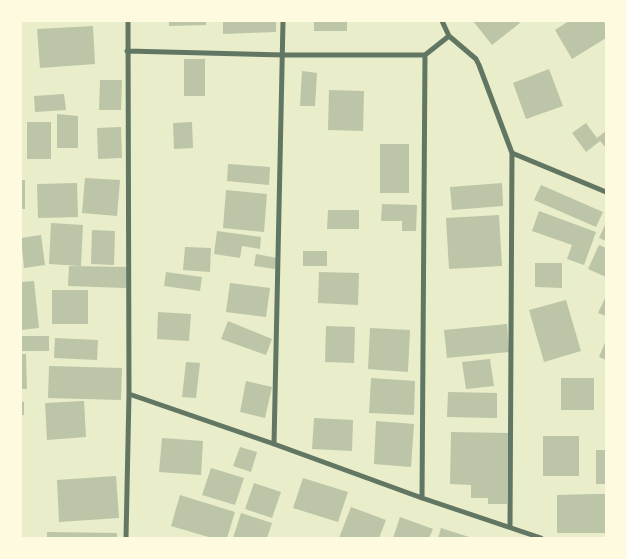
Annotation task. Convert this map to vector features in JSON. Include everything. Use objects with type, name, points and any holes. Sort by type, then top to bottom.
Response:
[{"type":"street","points":[[126,538],[129,394],[128,21]]},
{"type":"street","points":[[274,444],[283,21]]},
{"type":"street","points":[[442,21],[449,36],[476,59],[512,153],[510,526]]},
{"type":"street","points":[[127,51],[283,56],[425,56],[449,36]]},
{"type":"street","points":[[422,498],[425,56]]},
{"type":"street","points":[[512,153],[606,192]]},
{"type":"street","points":[[129,394],[422,498],[541,538]]},
{"type":"building","points":[[169,21],[206,21],[206,25],[169,26]]},
{"type":"building","points":[[223,21],[276,21],[276,32],[223,34]]},
{"type":"building","points":[[314,21],[347,21],[347,31],[314,31]]},
{"type":"building","points":[[473,21],[518,21],[520,23],[492,45]]},
{"type":"building","points":[[569,21],[603,21],[606,25],[606,38],[572,59],[555,30]]},
{"type":"building","points":[[93,26],[95,64],[40,68],[37,29]]},
{"type":"building","points":[[184,59],[205,59],[205,96],[184,96]]},
{"type":"building","points":[[549,69],[563,106],[526,119],[513,83]]},
{"type":"building","points":[[302,71],[317,73],[315,106],[300,106]]},
{"type":"building","points":[[100,80],[122,80],[121,110],[99,110]]},
{"type":"building","points":[[329,90],[364,91],[363,131],[328,130]]},
{"type":"building","points":[[64,94],[66,110],[35,112],[34,96]]},
{"type":"building","points":[[57,114],[78,116],[78,148],[57,148]]},
{"type":"building","points":[[27,122],[51,122],[51,159],[27,159]]},
{"type":"building","points":[[192,122],[193,148],[174,149],[173,123]]},
{"type":"building","points":[[586,123],[597,138],[606,131],[606,148],[600,141],[586,152],[572,133]]},
{"type":"building","points":[[121,127],[122,158],[98,159],[97,128]]},
{"type":"building","points":[[380,144],[409,144],[409,193],[380,193]]},
{"type":"building","points":[[228,164],[270,167],[269,185],[227,181]]},
{"type":"building","points":[[85,178],[120,180],[117,216],[82,213]]},
{"type":"building","points":[[21,180],[25,180],[25,209],[21,209]]},
{"type":"building","points":[[77,183],[78,217],[38,218],[37,184]]},
{"type":"building","points":[[502,183],[503,206],[452,210],[450,187]]},
{"type":"building","points":[[541,185],[603,212],[596,227],[534,200]]},
{"type":"building","points":[[226,190],[267,194],[264,232],[223,228]]},
{"type":"building","points":[[382,204],[417,205],[416,231],[402,231],[402,221],[381,221]]},
{"type":"building","points":[[328,210],[359,210],[359,229],[327,229]]},
{"type":"building","points":[[539,211],[596,232],[584,265],[567,259],[572,245],[532,231]]},
{"type":"building","points":[[499,215],[502,266],[449,269],[446,218]]},
{"type":"building","points":[[51,223],[83,225],[81,266],[49,264]]},
{"type":"building","points":[[606,223],[606,241],[599,238]]},
{"type":"building","points":[[92,230],[115,231],[114,265],[91,264]]},
{"type":"building","points":[[217,231],[261,237],[260,249],[242,246],[240,258],[214,254]]},
{"type":"building","points":[[41,235],[45,265],[24,268],[21,238]]},
{"type":"building","points":[[599,245],[606,248],[606,277],[588,269]]},
{"type":"building","points":[[185,247],[211,248],[210,272],[183,270]]},
{"type":"building","points":[[303,251],[327,251],[327,266],[303,266]]},
{"type":"building","points":[[256,254],[277,258],[275,269],[254,266]]},
{"type":"building","points":[[535,263],[562,263],[562,288],[535,287]]},
{"type":"building","points":[[69,266],[127,267],[126,288],[68,286]]},
{"type":"building","points":[[166,272],[202,277],[200,291],[164,286]]},
{"type":"building","points":[[319,272],[359,273],[358,305],[318,303]]},
{"type":"building","points":[[34,281],[39,328],[21,330],[21,282]]},
{"type":"building","points":[[230,283],[270,288],[266,317],[226,312]]},
{"type":"building","points":[[52,290],[88,290],[88,324],[52,324]]},
{"type":"building","points":[[606,296],[606,316],[598,313]]},
{"type":"building","points":[[566,300],[581,351],[544,362],[529,310]]},
{"type":"building","points":[[158,312],[191,314],[189,341],[157,339]]},
{"type":"building","points":[[228,321],[272,339],[266,355],[221,339]]},
{"type":"building","points":[[507,324],[509,352],[447,358],[444,330]]},
{"type":"building","points":[[326,326],[355,327],[354,363],[325,362]]},
{"type":"building","points":[[370,328],[410,330],[408,372],[368,369]]},
{"type":"building","points":[[21,336],[49,336],[49,351],[21,351]]},
{"type":"building","points":[[55,338],[98,340],[97,360],[54,358]]},
{"type":"building","points":[[606,340],[606,360],[599,357]]},
{"type":"building","points":[[21,354],[26,354],[27,389],[21,389]]},
{"type":"building","points":[[490,359],[494,386],[466,389],[462,362]]},
{"type":"building","points":[[186,362],[200,363],[196,398],[182,397]]},
{"type":"building","points":[[49,366],[122,368],[121,400],[48,398]]},
{"type":"building","points":[[371,378],[415,381],[414,415],[369,413]]},
{"type":"building","points":[[561,378],[594,378],[594,410],[561,410]]},
{"type":"building","points":[[246,381],[272,387],[265,418],[240,412]]},
{"type":"building","points":[[448,392],[497,393],[497,418],[447,417]]},
{"type":"building","points":[[21,401],[24,402],[24,415],[21,415]]},
{"type":"building","points":[[84,401],[86,437],[47,440],[45,403]]},
{"type":"building","points":[[314,418],[353,420],[352,451],[312,449]]},
{"type":"building","points":[[376,421],[414,424],[411,467],[374,464]]},
{"type":"building","points":[[451,432],[508,433],[507,504],[488,504],[488,498],[471,498],[471,485],[450,484]]},
{"type":"building","points":[[543,436],[579,436],[579,476],[543,476]]},
{"type":"building","points":[[162,438],[203,441],[201,475],[159,472]]},
{"type":"building","points":[[240,447],[257,452],[251,472],[233,466]]},
{"type":"building","points":[[596,450],[606,450],[606,484],[596,484]]},
{"type":"building","points":[[211,468],[244,478],[235,505],[202,495]]},
{"type":"building","points":[[116,476],[119,518],[59,522],[57,480]]},
{"type":"building","points":[[303,478],[348,492],[338,522],[293,508]]},
{"type":"building","points":[[254,483],[281,492],[272,518],[245,509]]},
{"type":"building","points":[[605,494],[606,533],[557,533],[557,495]]},
{"type":"building","points":[[180,495],[235,512],[227,538],[212,538],[171,526]]},
{"type":"building","points":[[351,507],[386,520],[379,538],[339,538]]},
{"type":"building","points":[[241,513],[272,523],[267,538],[233,538]]},
{"type":"building","points":[[400,517],[433,529],[429,538],[393,538]]},
{"type":"building","points":[[441,528],[469,537],[469,538],[438,538]]},
{"type":"building","points":[[47,532],[117,533],[117,538],[47,538]]}]
